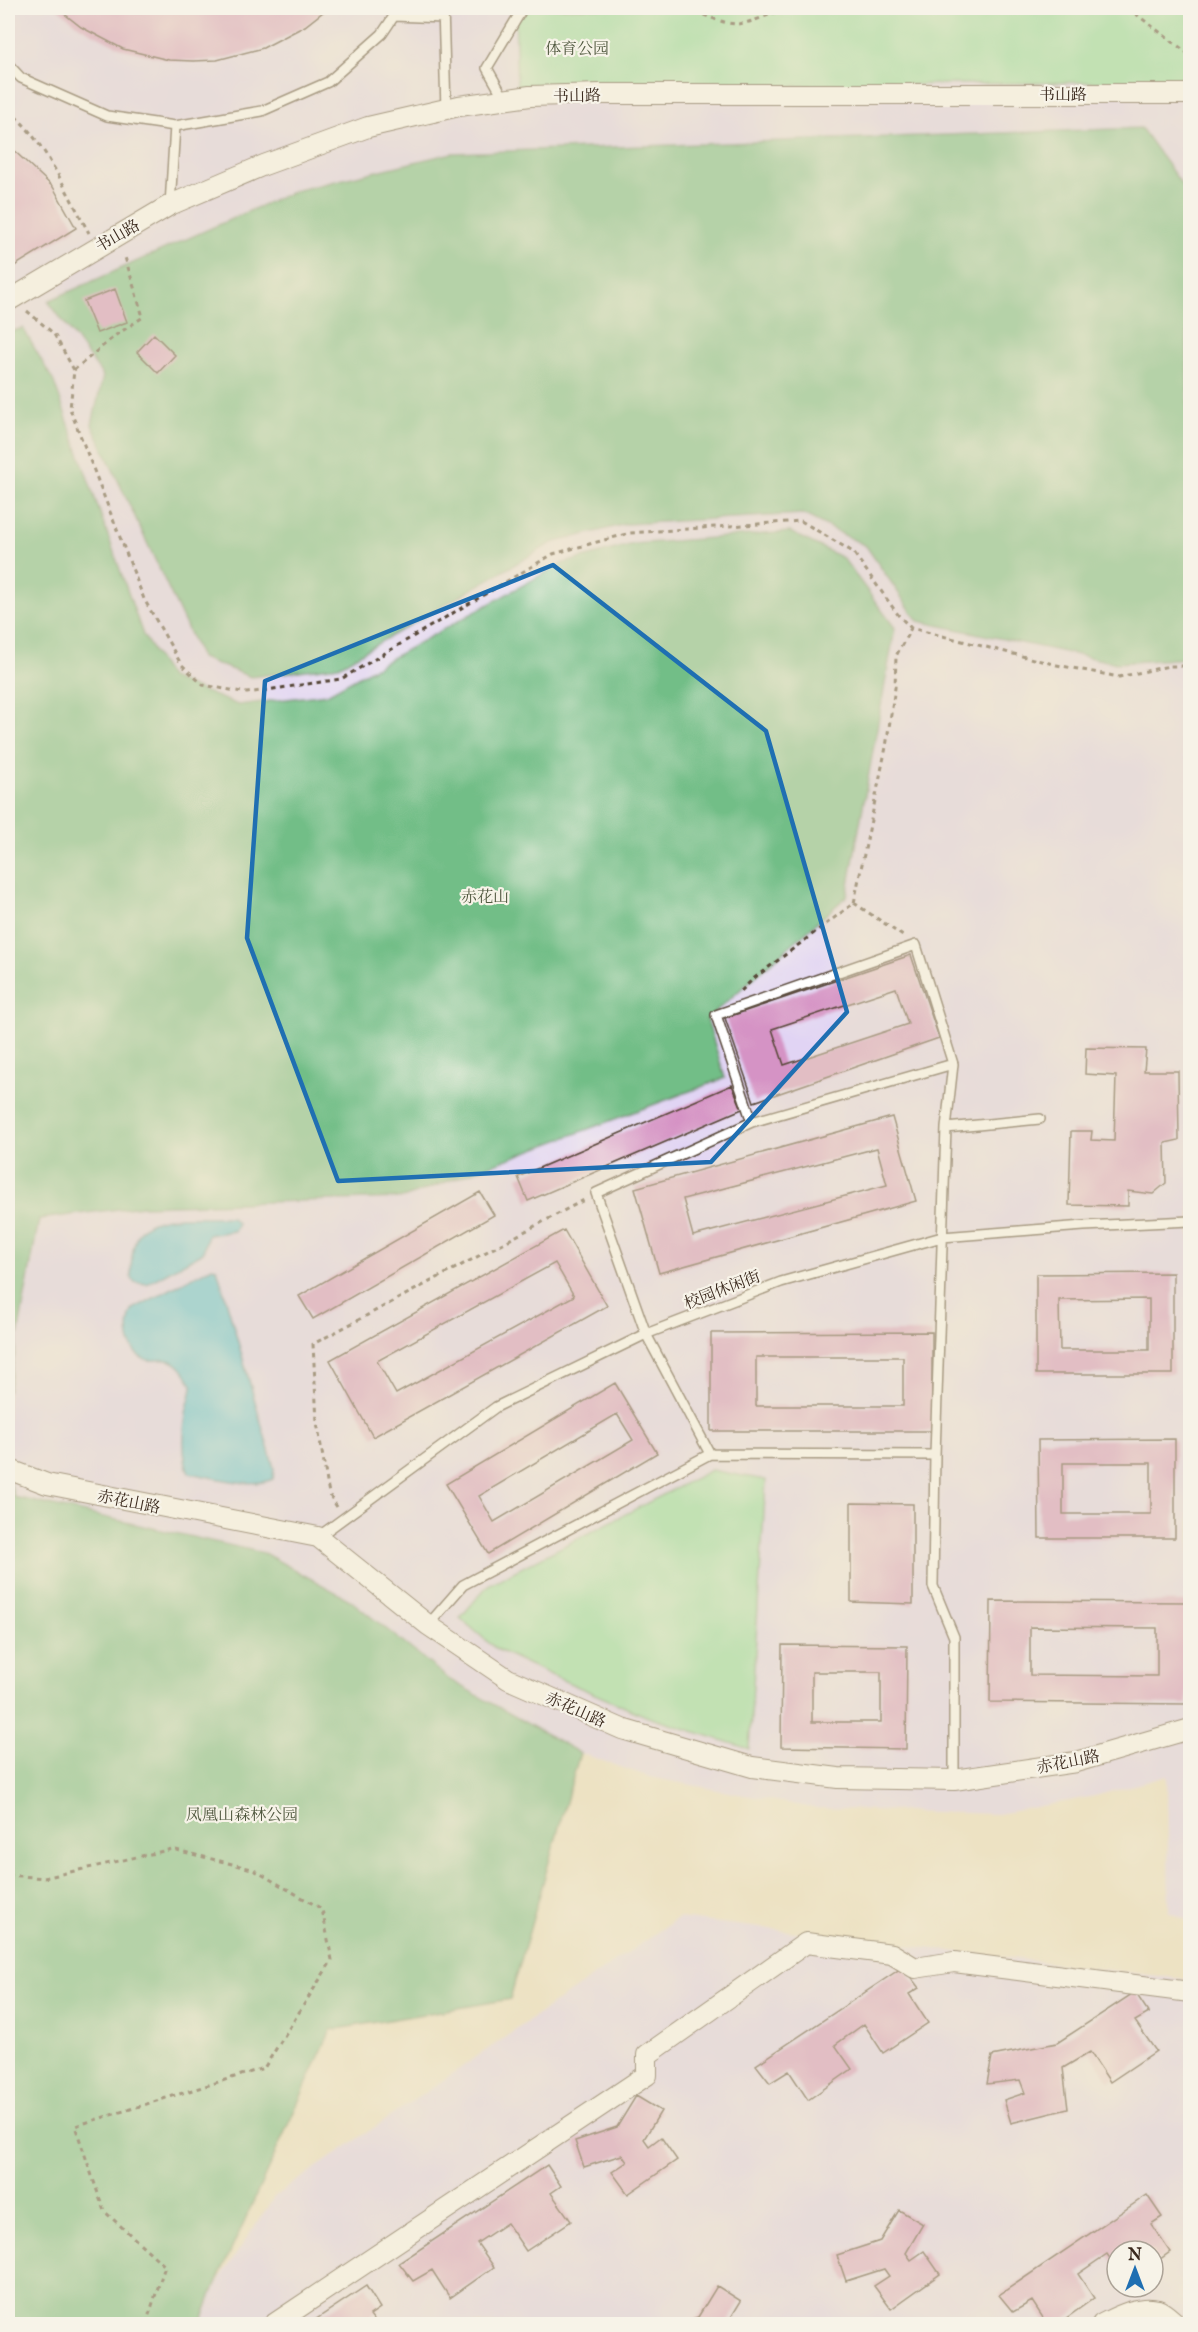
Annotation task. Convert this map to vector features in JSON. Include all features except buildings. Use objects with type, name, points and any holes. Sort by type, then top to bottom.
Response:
[{"type":"street","name":"书山路","points":[[10,299],[170,205],[264,165],[358,131],[446,109],[530,96],[601,94],[1191,93]]},
{"type":"street","name":"赤花山路","points":[[8,1469],[47,1484],[318,1537],[428,1625],[508,1679],[622,1729],[752,1767],[838,1778],[954,1780],[1076,1762],[1191,1729]]},
{"type":"street","points":[[274,2325],[647,2075],[647,2055],[806,1943],[892,1954],[915,1968],[954,1962],[1191,1992]]},
{"type":"street","points":[[1102,2325],[1120,2315],[1141,2309],[1159,2310],[1177,2325]]},
{"type":"lane","points":[[505,100],[487,68],[523,8]]},
{"type":"lane","points":[[8,64],[21,78],[107,116],[175,126],[262,111],[327,82],[382,34],[394,16],[443,13],[446,109]]},
{"type":"lane","points":[[170,205],[175,126]]},
{"type":"lane","points":[[752,1122],[716,1015],[916,945],[953,1064],[946,1128],[934,1455],[933,1586],[954,1637],[954,1780]]},
{"type":"lane","points":[[710,1454],[646,1334],[596,1193],[752,1122],[953,1064]]},
{"type":"lane","points":[[946,1128],[1040,1119]]},
{"type":"lane","name":"校园休闲街","points":[[318,1537],[496,1407],[646,1334],[781,1282],[942,1237],[1084,1226],[1191,1221]]},
{"type":"lane","points":[[428,1625],[463,1585],[710,1454],[934,1455]]},
{"type":"path","points":[[687,8],[714,19],[737,24],[785,8]]},
{"type":"path","points":[[906,8],[915,10],[934,8]]},
{"type":"path","points":[[1128,8],[1191,55]]},
{"type":"path","points":[[8,111],[34,135],[97,247]]},
{"type":"path","points":[[74,370],[116,335],[143,318],[118,235]]},
{"type":"path","points":[[10,299],[54,334],[74,370],[70,409],[144,600],[181,664],[203,685],[247,693],[341,679],[554,554],[630,533],[801,521],[853,552],[899,616],[911,628],[1057,665],[1119,676],[1169,666],[1191,666]]},
{"type":"path","points":[[738,993],[753,979],[854,903],[886,747],[895,688],[896,656],[911,628]]},
{"type":"path","points":[[854,903],[916,945]]},
{"type":"path","points":[[345,1518],[329,1494],[317,1422],[313,1344],[596,1193]]},
{"type":"path","points":[[8,1875],[44,1878],[172,1849],[252,1869],[322,1909],[332,1960],[264,2068],[75,2126],[104,2211],[165,2266],[146,2325]]},
{"type":"highlighted area","points":[[553,565],[766,731],[847,1012],[711,1162],[338,1181],[247,938],[265,681]]},
{"type":"shaded area","points":[[8,8],[1190,8],[1190,1921],[1169,1912],[1167,1776],[1095,1796],[998,1814],[813,1808],[650,1777],[580,1753],[450,1680],[8,1818]]},
{"type":"shaded area","points":[[678,1918],[1190,1980],[1190,2324],[201,2324],[215,2286],[275,2196]]},
{"type":"green space","name":"体育公园","points":[[515,8],[1190,8],[1190,57],[1179,81],[517,90]]},
{"type":"green space","points":[[1141,128],[1190,196],[1190,212],[1186,226],[1190,658],[1116,663],[918,621],[866,546],[803,514],[626,524],[552,543],[339,666],[251,677],[201,658],[92,425],[103,376],[48,301],[294,191],[452,153]]},
{"type":"green space","name":"赤花山","points":[[23,328],[54,382],[143,635],[170,678],[238,705],[327,694],[561,564],[633,544],[790,532],[843,558],[895,628],[847,896],[707,1019],[725,1078],[403,1198],[143,1206],[39,1219],[8,1391],[8,333]]},
{"type":"green space","points":[[711,1470],[766,1480],[749,1749],[648,1717],[553,1676],[496,1649],[460,1618],[488,1585]]},
{"type":"green space","name":"凤凰山森林公园","points":[[8,1474],[14,1497],[264,1553],[350,1600],[450,1680],[580,1753],[510,1999],[331,2030],[215,2286],[201,2324],[8,2324]]},
{"type":"water","points":[[231,1217],[238,1224],[234,1231],[208,1235],[203,1252],[147,1284],[134,1282],[131,1277],[134,1247],[137,1236],[147,1225],[169,1218]]},
{"type":"water","points":[[212,1267],[217,1268],[274,1468],[273,1479],[264,1482],[243,1483],[189,1473],[184,1452],[184,1436],[192,1385],[178,1365],[165,1360],[148,1360],[141,1357],[129,1339],[130,1315],[133,1309]]}]
